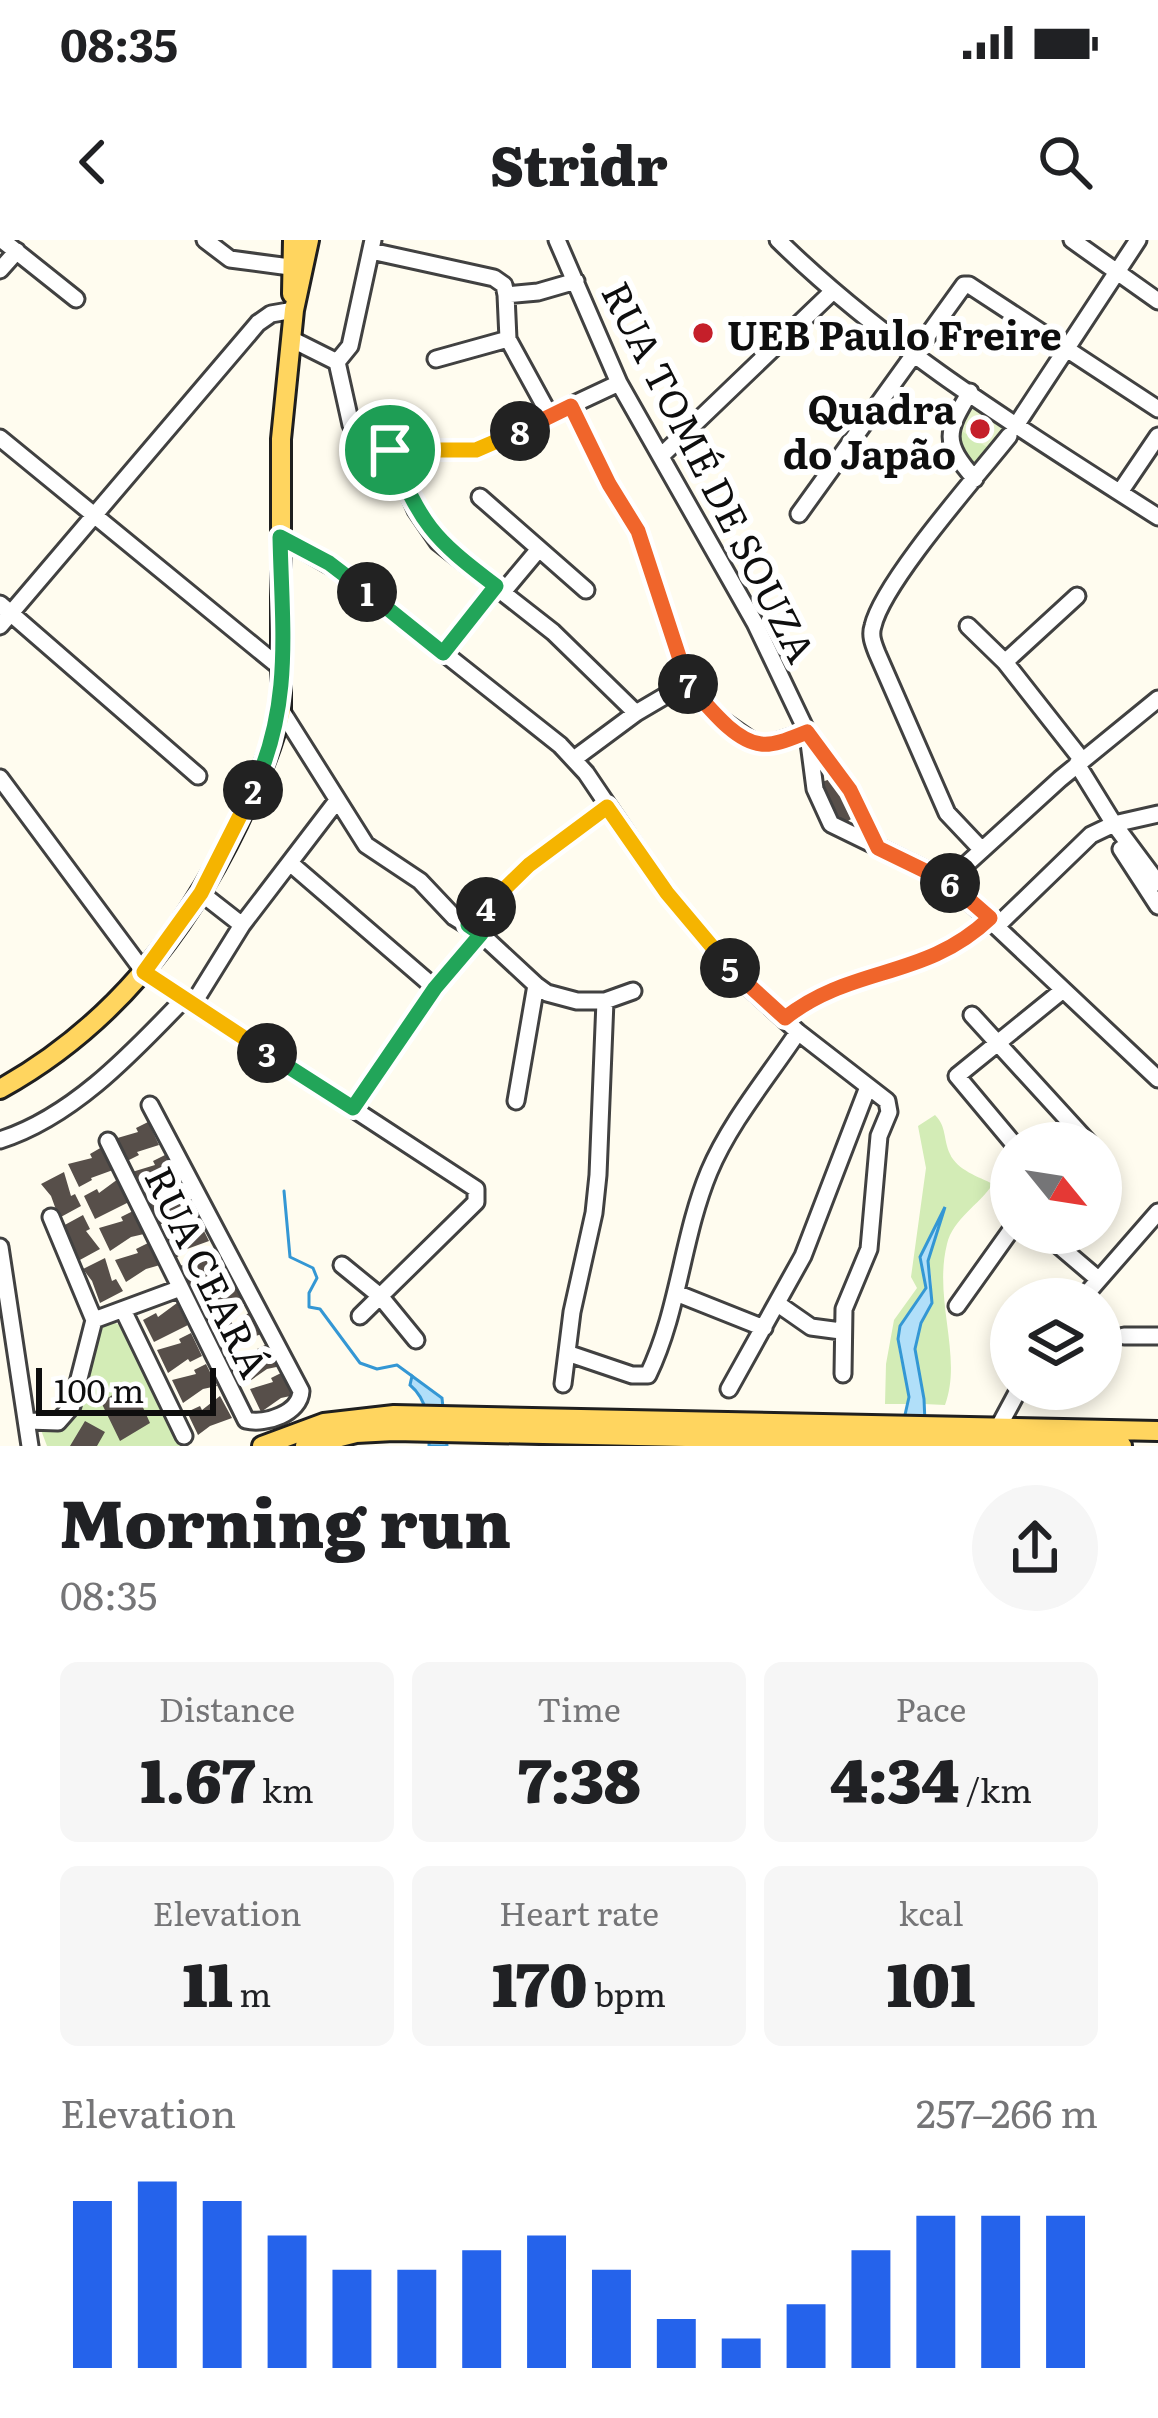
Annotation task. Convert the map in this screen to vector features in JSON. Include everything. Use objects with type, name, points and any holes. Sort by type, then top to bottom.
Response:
[{"type":"main road","points":[[293,240],[294,310]]},
{"type":"main road","points":[[4,1084],[81,1036],[144,972],[201,893],[268,758],[280,710],[283,669],[281,439],[294,310],[309,240]]},
{"type":"main road","points":[[262,1446],[324,1423],[951,1435],[1122,1446]]},
{"type":"main road","points":[[305,1446],[394,1423]]},
{"type":"main road","points":[[951,1435],[998,1428],[1158,1431]]},
{"type":"street","points":[[2,240],[76,299]]},
{"type":"street","points":[[205,240],[230,259],[290,267]]},
{"type":"street","name":"RUA TOMÉ DE SOUZA","points":[[557,240],[620,382],[755,623],[807,732],[850,790],[878,848]]},
{"type":"street","points":[[778,240],[831,293],[970,392],[1013,430],[1158,517]]},
{"type":"street","points":[[1072,240],[1158,302]]},
{"type":"street","points":[[981,849],[947,813],[873,642],[872,628],[880,608],[1069,349],[1138,240]]},
{"type":"street","points":[[549,414],[508,338],[504,285],[494,278],[372,246],[350,346],[338,362],[351,425],[390,450],[438,542],[553,632],[636,713]]},
{"type":"street","points":[[0,270],[16,251]]},
{"type":"street","points":[[506,295],[538,292],[575,280]]},
{"type":"street","points":[[800,514],[960,290],[969,285],[1158,409]]},
{"type":"street","points":[[662,456],[831,293]]},
{"type":"street","points":[[198,776],[4,615],[96,516],[258,323],[271,314],[294,310]]},
{"type":"street","points":[[436,359],[508,338]]},
{"type":"street","points":[[291,340],[338,362]]},
{"type":"street","points":[[390,450],[476,450],[620,382]]},
{"type":"street","points":[[970,392],[953,420],[950,436],[954,453],[975,478]]},
{"type":"street","points":[[571,406],[638,531],[687,683],[719,718],[755,743],[766,745],[807,732]]},
{"type":"street","points":[[1120,492],[1158,436]]},
{"type":"street","points":[[0,437],[283,669]]},
{"type":"street","points":[[480,497],[586,590]]},
{"type":"street","points":[[280,537],[343,573],[574,759],[667,893],[739,978],[890,1106],[879,1136],[868,1249],[844,1310],[843,1374]]},
{"type":"street","points":[[443,653],[539,549]]},
{"type":"street","points":[[1005,662],[1077,596]]},
{"type":"street","points":[[968,626],[1005,662],[1080,762],[1110,826],[1158,906]]},
{"type":"street","points":[[574,759],[687,683]]},
{"type":"street","points":[[948,881],[1158,698]]},
{"type":"street","points":[[280,710],[375,855],[420,881],[454,917],[536,985],[577,1001],[633,992]]},
{"type":"street","name":"RUA TOMÉ DE SOUZA","points":[[807,732],[815,789],[825,817],[843,832],[948,881],[1158,1079]]},
{"type":"street","points":[[0,778],[144,972],[473,1186],[476,1202],[360,1316]]},
{"type":"street","points":[[0,1140],[30,1128],[88,1089],[189,1002],[336,802]]},
{"type":"street","points":[[353,1108],[474,929],[529,865],[607,807]]},
{"type":"street","points":[[785,1018],[828,989],[941,955],[994,921],[1080,844],[1110,826],[1158,814]]},
{"type":"street","points":[[1110,826],[1158,883]]},
{"type":"street","points":[[290,863],[435,988]]},
{"type":"street","points":[[201,893],[242,925]]},
{"type":"street","points":[[516,1101],[536,985]]},
{"type":"street","points":[[995,1122],[958,1073],[1063,990]]},
{"type":"street","points":[[563,1384],[598,1175],[605,1000]]},
{"type":"street","points":[[972,1015],[1070,1122]]},
{"type":"street","points":[[567,1353],[639,1377],[648,1375],[676,1293],[700,1196],[719,1150],[798,1032]]},
{"type":"street","points":[[728,1389],[778,1304],[825,1204],[868,1087]]},
{"type":"street","name":"RUA CEARÁ","points":[[107,1141],[246,1420],[257,1422],[295,1409],[301,1391],[150,1105]]},
{"type":"street","points":[[1099,1278],[1158,1212]]},
{"type":"street","points":[[0,1247],[30,1438],[58,1422],[72,1406],[94,1320],[51,1217]]},
{"type":"street","points":[[957,1306],[994,1254]]},
{"type":"street","points":[[1069,1254],[1097,1278]]},
{"type":"street","points":[[342,1265],[380,1296],[416,1340]]},
{"type":"street","points":[[94,1320],[178,1289]]},
{"type":"street","points":[[676,1293],[764,1328]]},
{"type":"street","points":[[778,1304],[811,1327],[841,1331]]},
{"type":"street","points":[[123,1310],[184,1436]]},
{"type":"street","points":[[1124,1336],[1156,1334]]},
{"type":"street","points":[[998,1428],[1008,1410]]},
{"type":"green space","points":[[969,401],[1007,428],[975,471],[961,457],[954,429]]},
{"type":"green space","name":"Quadra do Japão","points":[[970,407],[1004,429],[990,449],[957,428]]},
{"type":"green space","points":[[935,1115],[953,1160],[990,1182],[947,1244],[943,1286],[951,1367],[945,1405],[924,1404],[916,1359],[917,1332],[932,1288],[928,1261],[922,1271],[926,1288],[898,1337],[908,1404],[885,1404],[894,1320],[917,1288],[911,1277],[926,1168],[918,1126]]},
{"type":"green space","points":[[112,1321],[123,1327],[181,1446],[47,1446],[41,1430],[57,1428],[78,1408],[99,1326]]},
{"type":"water","points":[[945,1207],[928,1261],[932,1303],[915,1349],[926,1446],[898,1446],[909,1397],[898,1339],[900,1326],[926,1288],[920,1257]]},
{"type":"water","points":[[412,1376],[442,1398],[447,1446],[429,1446],[427,1413],[410,1385]]},
{"type":"building","points":[[836,777],[854,817],[842,825],[833,819],[819,783]]},
{"type":"building","points":[[148,1122],[159,1145],[125,1162],[114,1139],[138,1132],[136,1128]]},
{"type":"building","points":[[102,1147],[113,1170],[79,1187],[68,1164],[92,1158],[90,1154]]},
{"type":"building","points":[[165,1155],[177,1178],[143,1195],[132,1172],[155,1165],[153,1161]]},
{"type":"building","points":[[64,1172],[71,1196],[75,1194],[81,1206],[59,1218],[41,1184]]},
{"type":"building","points":[[118,1179],[129,1202],[95,1219],[84,1196],[97,1189],[99,1193]]},
{"type":"building","points":[[181,1187],[192,1209],[158,1226],[147,1204],[171,1197],[169,1193]]},
{"type":"building","points":[[133,1211],[144,1234],[110,1251],[99,1228],[123,1221],[121,1217]]},
{"type":"building","points":[[83,1215],[90,1229],[86,1231],[100,1249],[78,1261],[61,1227]]},
{"type":"building","points":[[198,1219],[209,1241],[175,1259],[164,1236],[178,1229],[180,1233]]},
{"type":"building","points":[[148,1243],[160,1265],[126,1282],[115,1260],[138,1253],[136,1249]]},
{"type":"building","points":[[214,1249],[225,1272],[192,1289],[180,1266],[194,1260],[196,1264]]},
{"type":"building","points":[[105,1258],[112,1281],[116,1279],[123,1291],[100,1303],[83,1269]]},
{"type":"building","points":[[236,1280],[247,1303],[214,1320],[203,1297],[226,1290],[224,1286]]},
{"type":"building","points":[[177,1303],[188,1325],[154,1342],[143,1320],[156,1313],[158,1317]]},
{"type":"building","points":[[251,1311],[262,1334],[228,1351],[217,1328],[231,1321],[233,1325]]},
{"type":"building","points":[[191,1333],[202,1356],[168,1373],[157,1350],[181,1343],[179,1339]]},
{"type":"building","points":[[269,1343],[281,1366],[247,1383],[236,1360],[259,1353],[257,1349]]},
{"type":"building","points":[[206,1364],[217,1386],[183,1403],[172,1380],[196,1374],[194,1370]]},
{"type":"building","points":[[283,1372],[295,1395],[261,1412],[250,1389],[273,1382],[271,1378]]},
{"type":"building","points":[[132,1383],[150,1423],[120,1441],[101,1402]]},
{"type":"building","points":[[220,1396],[232,1418],[198,1435],[187,1412],[200,1406],[202,1410]]},
{"type":"building","points":[[85,1421],[105,1432],[97,1446],[70,1446]]},
{"type":"waterway","points":[[284,1191],[290,1257],[313,1268],[317,1278],[309,1293],[309,1307],[320,1309],[360,1363],[377,1369],[397,1365],[412,1376]]},
{"type":"place","name":"UEB Paulo Freire","points":[[703,333]]},
{"type":"place","name":"Quadra do Japão","points":[[980,429]]},
{"type":"route","points":[[571,406],[609,484],[635,523],[687,683],[747,740],[766,745],[807,732],[850,790],[878,848],[948,881],[990,918],[941,955],[828,989],[785,1018],[739,978],[667,893],[607,807],[529,865],[468,925],[481,934],[435,988],[353,1108],[144,972],[188,914],[218,863],[268,758],[280,710],[283,669],[280,537],[329,563],[443,653],[496,586],[438,542],[416,510],[390,450],[476,450],[571,406]]}]
